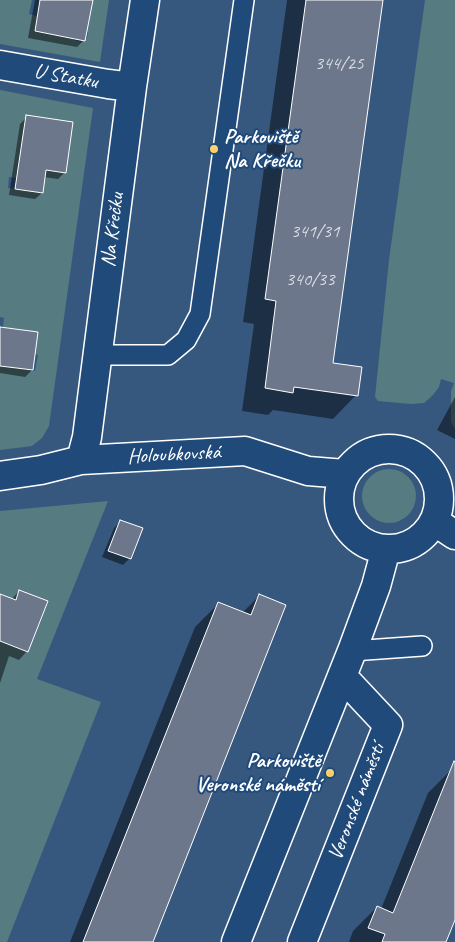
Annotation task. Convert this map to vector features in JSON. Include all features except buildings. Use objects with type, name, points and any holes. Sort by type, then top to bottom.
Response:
[{"type":"street","name":"Na Křečku","points":[[81,460],[87,437],[145,0]]},
{"type":"street","name":"U Statku","points":[[0,65],[132,87]]},
{"type":"street","points":[[388,448],[405,451],[420,459],[432,472],[438,487],[439,505],[444,528],[426,534],[400,548],[386,549],[370,545],[356,536],[345,523],[340,507],[340,490],[345,474],[356,461],[371,452],[388,448]]},
{"type":"street","name":"Holoubkovská","points":[[0,476],[41,470],[81,460],[245,450],[308,471],[345,474]]},
{"type":"street","points":[[236,942],[347,664],[376,586],[386,549]]},
{"type":"street","name":"Veronské náměstí","points":[[302,942],[388,725],[347,664]]},
{"type":"lane","points":[[97,356],[168,355],[186,340],[200,314],[244,0]]},
{"type":"lane","points":[[347,664],[422,646]]},
{"type":"green space","points":[[0,0],[32,0],[29,14],[37,16],[35,31],[81,42],[87,38],[93,0],[109,0],[100,62],[0,44]]},
{"type":"green space","points":[[425,0],[455,0],[455,429],[451,422],[451,391],[454,383],[441,379],[439,387],[424,403],[411,404],[378,401],[375,397],[389,260]]},
{"type":"green space","points":[[0,90],[93,108],[49,426],[42,438],[32,446],[0,450],[0,366],[35,371],[38,355],[35,354],[38,332],[3,327],[4,318],[0,317]],"holes":[[[9,177],[44,182],[43,193],[8,188]]]},
{"type":"green space","points":[[384,469],[394,469],[404,473],[412,481],[416,496],[412,511],[404,519],[394,523],[384,523],[374,519],[366,511],[362,501],[362,491],[366,481],[374,473]]},
{"type":"green space","points":[[108,501],[37,679],[101,702],[7,942],[0,942],[0,641],[28,652],[48,602],[19,590],[16,600],[0,606],[0,511]]},
{"type":"place","name":"Parkoviště Na Křečku","points":[[214,149]]},
{"type":"place","name":"Parkoviště Veronské náměstí","points":[[330,773]]}]
